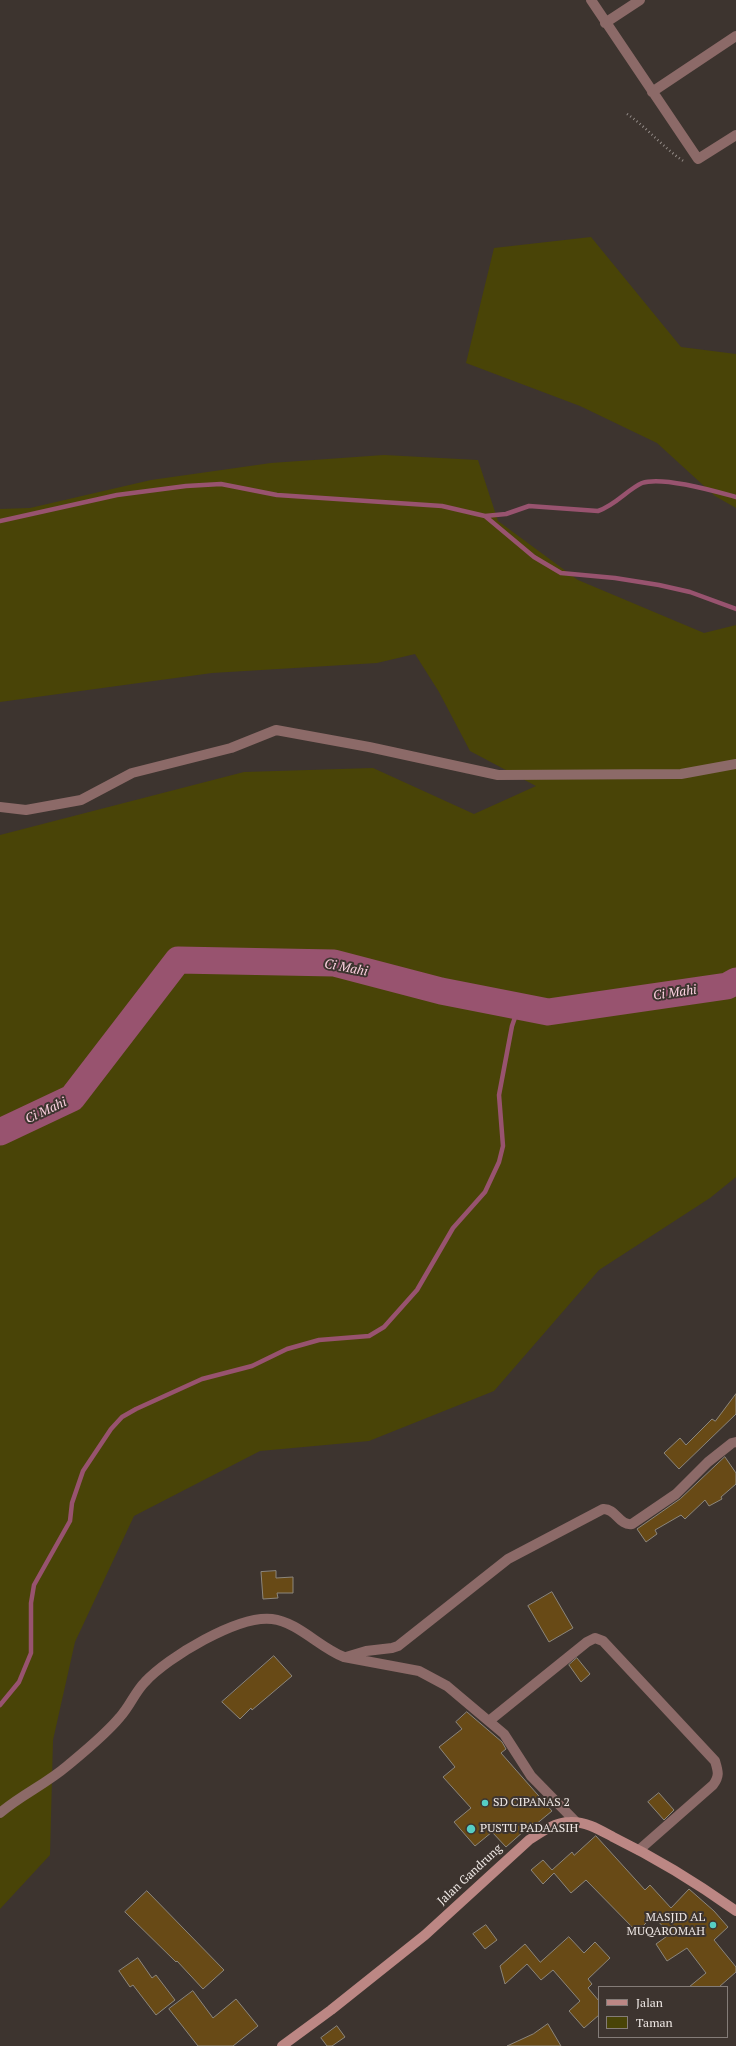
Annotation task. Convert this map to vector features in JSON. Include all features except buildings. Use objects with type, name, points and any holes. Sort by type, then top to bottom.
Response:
[{"type":"street","points":[[591,0],[698,159],[736,135]]},
{"type":"street","points":[[606,23],[640,0]]},
{"type":"street","points":[[652,92],[736,36]]},
{"type":"street","points":[[0,807],[26,810],[81,800],[132,773],[231,748],[276,730],[368,747],[498,775],[681,774],[736,764]]},
{"type":"street","points":[[344,1657],[366,1651],[398,1646],[508,1558],[603,1509],[609,1510],[623,1523],[632,1524],[676,1494],[708,1462],[732,1443],[736,1442]]},
{"type":"street","points":[[0,1813],[18,1798],[55,1776],[110,1728],[121,1716],[144,1683],[183,1653],[217,1632],[247,1622],[272,1619],[290,1624],[332,1653],[344,1657],[419,1671],[428,1674],[447,1686],[504,1734],[531,1776],[576,1822]]},
{"type":"street","points":[[489,1721],[586,1642],[596,1638],[603,1641],[715,1760],[718,1771],[717,1780],[713,1786],[639,1850]]},
{"type":"street","name":"Jalan Gandrung","points":[[282,2046],[331,2010],[425,1935],[529,1840],[542,1831],[558,1824],[576,1822],[591,1826],[639,1850],[687,1877],[736,1911]]},
{"type":"path","points":[[628,114],[643,124],[676,156],[686,163],[698,159]]},
{"type":"green space","points":[[591,237],[681,347],[736,354],[736,508],[715,496],[657,443],[580,406],[466,363],[494,248]]},
{"type":"green space","points":[[384,455],[478,460],[498,521],[578,580],[704,633],[736,625],[736,1177],[710,1198],[599,1270],[494,1391],[369,1441],[260,1451],[134,1516],[75,1642],[53,1740],[50,1855],[0,1909],[0,835],[244,772],[373,768],[474,814],[536,786],[470,751],[439,692],[415,654],[377,663],[212,673],[0,702],[0,509],[30,508],[151,480],[271,463]]},
{"type":"waterway","points":[[485,516],[506,514],[529,506],[598,511],[610,505],[642,483],[651,481],[688,485],[736,497]]},
{"type":"waterway","points":[[0,521],[117,495],[186,486],[221,484],[277,495],[442,506],[485,516],[534,557],[561,573],[615,578],[659,585],[690,592],[736,609]]},
{"type":"waterway","name":"Ci Mahi","points":[[0,1132],[72,1098],[178,960],[334,963],[441,991],[548,1012],[727,986],[736,981]]},
{"type":"waterway","points":[[0,1705],[19,1682],[31,1653],[31,1603],[34,1585],[70,1521],[72,1503],[83,1471],[111,1429],[122,1417],[136,1409],[202,1379],[252,1366],[287,1349],[319,1340],[369,1336],[384,1327],[417,1290],[453,1228],[485,1192],[499,1162],[503,1146],[499,1095],[512,1026],[519,1006]]},
{"type":"place","name":"SD CIPANAS 2","points":[[485,1803]]},
{"type":"place","name":"PUSTU PADAASIH","points":[[471,1829]]},
{"type":"place","name":"MASJID AL MUQAROMAH","points":[[713,1925]]}]
